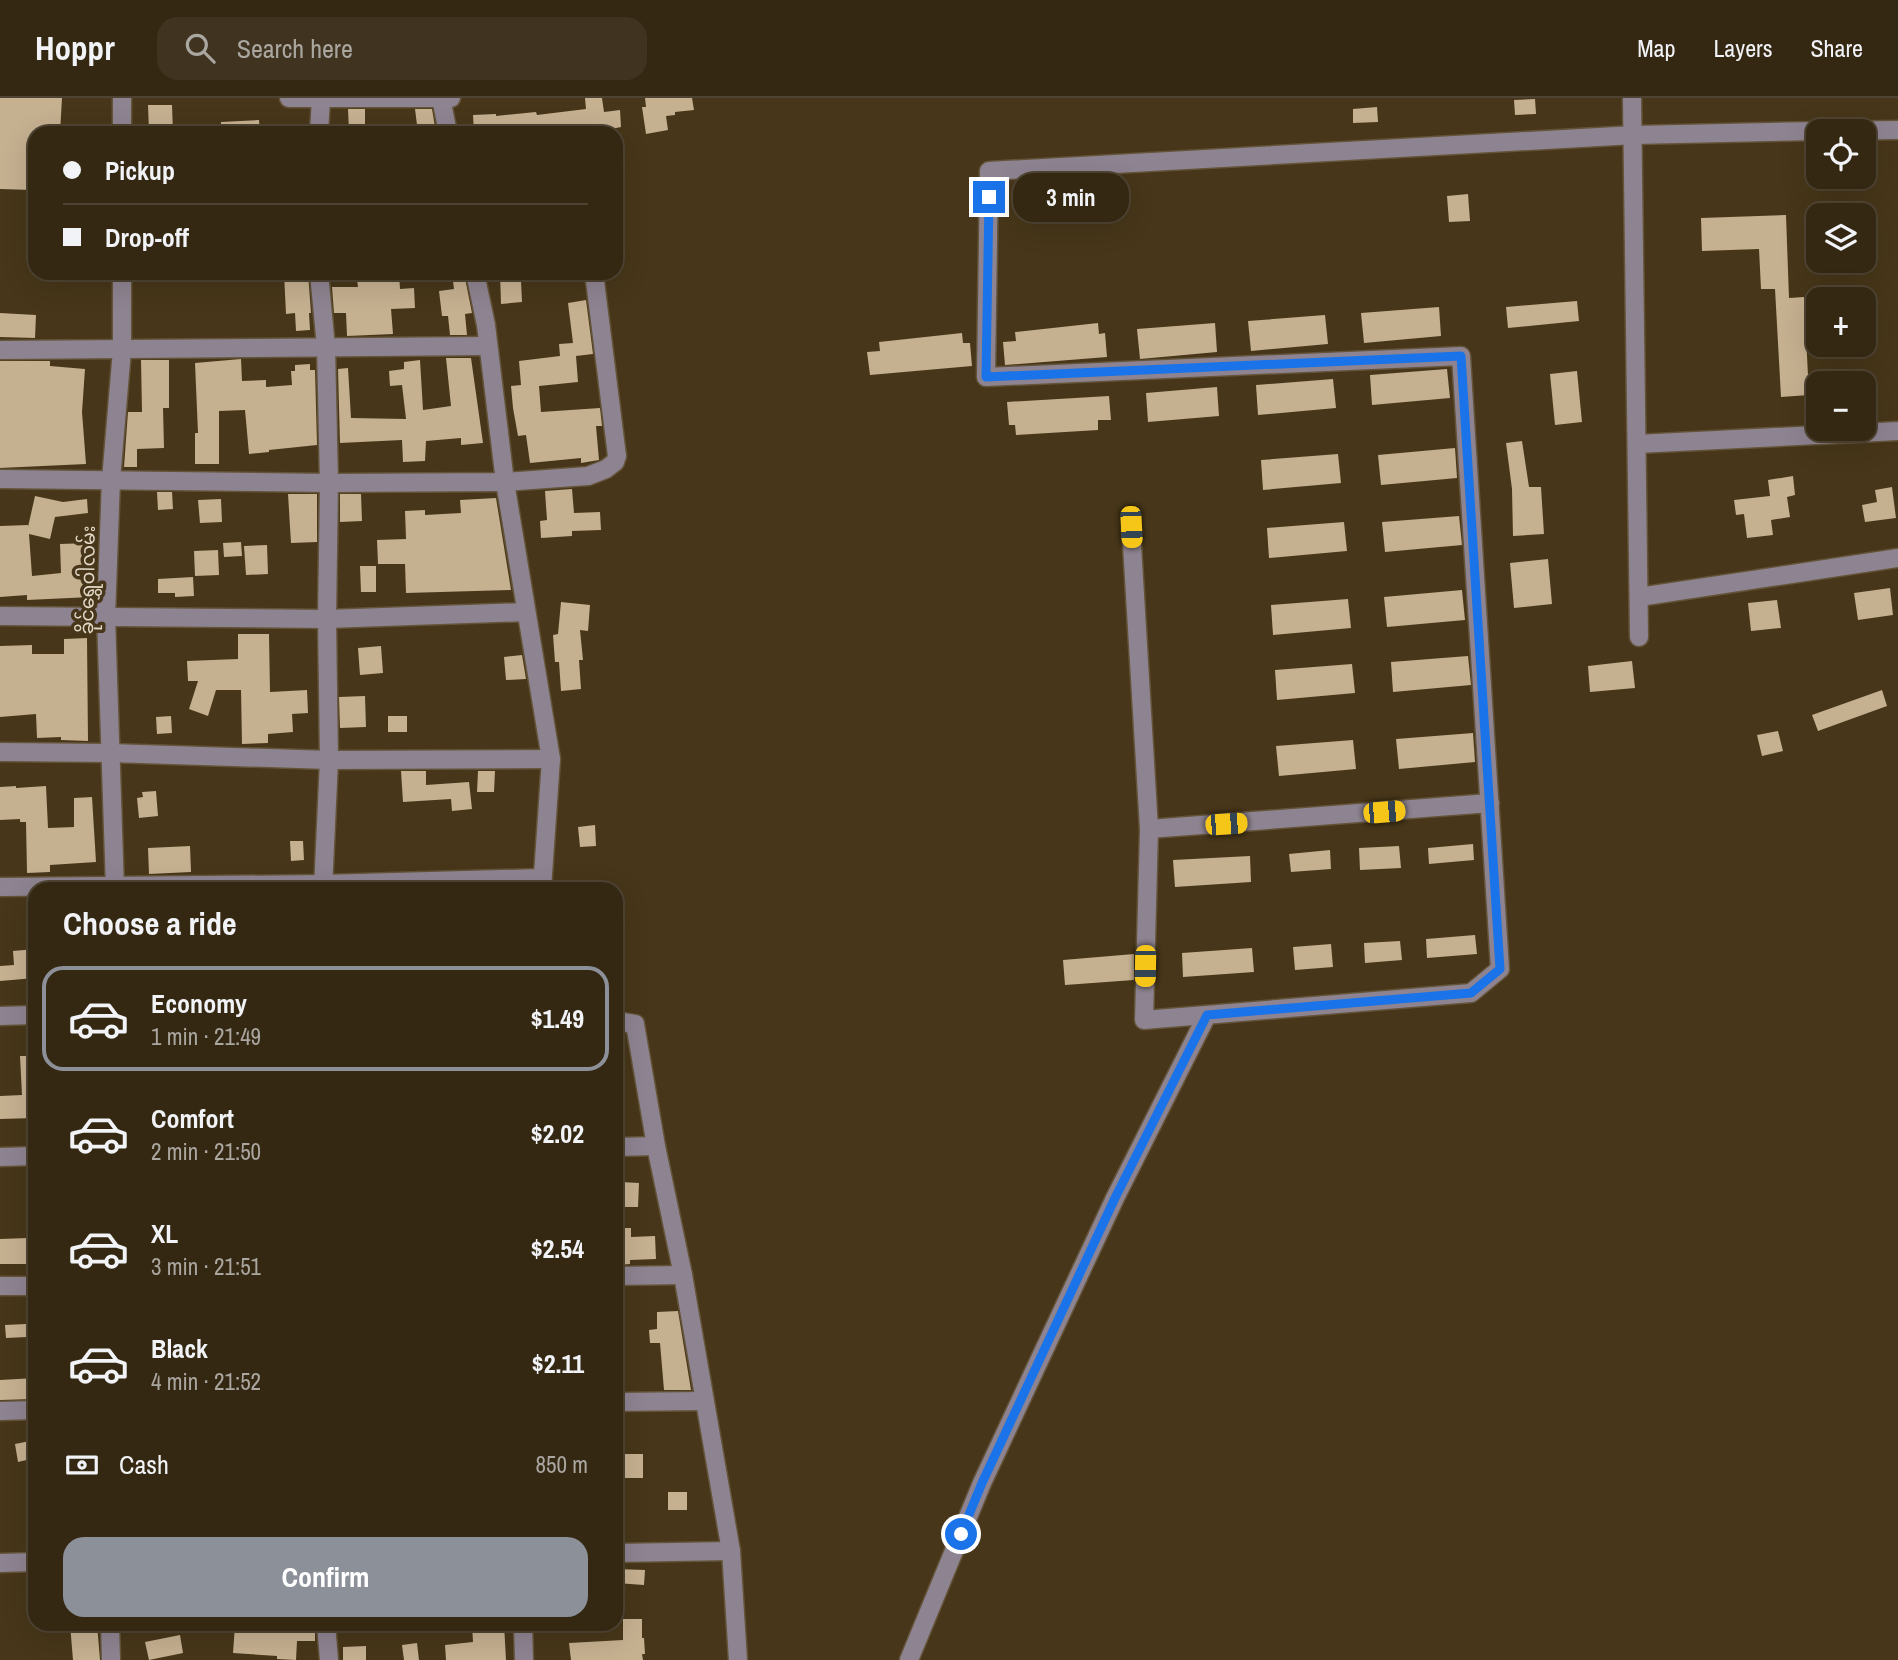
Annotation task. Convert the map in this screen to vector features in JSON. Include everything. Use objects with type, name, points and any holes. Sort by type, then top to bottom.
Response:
[{"type":"street","points":[[122,98],[122,126]]},
{"type":"street","points":[[289,98],[451,98]]},
{"type":"street","points":[[441,98],[447,126]]},
{"type":"street","points":[[1632,98],[1639,637]]},
{"type":"street","points":[[319,126],[321,99]]},
{"type":"street","points":[[1876,130],[1898,130]]},
{"type":"street","points":[[1131,527],[1149,829],[1144,1020],[1471,993],[1500,969],[1461,356],[986,377],[989,172],[1634,135],[1806,131]]},
{"type":"street","name":"ခိုင်ရွှေဝါလမ်း","points":[[115,882],[106,617],[111,480],[122,350],[122,280]]},
{"type":"street","points":[[320,280],[326,347],[329,483],[329,760],[323,882]]},
{"type":"street","points":[[476,280],[488,346],[505,482],[551,758],[542,882]]},
{"type":"street","points":[[0,479],[329,483],[505,482],[588,476],[615,463],[617,456],[595,280]]},
{"type":"street","points":[[0,350],[488,346]]},
{"type":"street","points":[[1637,444],[1898,431]]},
{"type":"street","points":[[1639,597],[1898,558]]},
{"type":"street","points":[[0,617],[327,619],[526,612]]},
{"type":"street","points":[[0,752],[329,760],[551,758]]},
{"type":"street","points":[[1149,829],[1490,803]]},
{"type":"street","points":[[0,887],[28,887]]},
{"type":"street","points":[[0,1016],[28,1015]]},
{"type":"street","points":[[909,1660],[982,1483],[1115,1198],[1207,1015]]},
{"type":"street","points":[[623,1022],[635,1024],[656,1146],[683,1275],[731,1551],[738,1660]]},
{"type":"street","points":[[623,1147],[656,1146]]},
{"type":"street","points":[[0,1157],[28,1156]]},
{"type":"street","points":[[623,1276],[683,1275]]},
{"type":"street","points":[[0,1286],[28,1286]]},
{"type":"street","points":[[623,1402],[704,1401]]},
{"type":"street","points":[[0,1411],[28,1410]]},
{"type":"street","points":[[623,1553],[731,1551]]},
{"type":"street","points":[[0,1563],[28,1562]]},
{"type":"street","points":[[110,1631],[111,1660]]},
{"type":"street","points":[[327,1631],[329,1660]]},
{"type":"street","points":[[523,1631],[524,1660]]},
{"type":"building","points":[[0,98],[62,98],[60,126],[28,126],[28,190],[0,189]]},
{"type":"building","points":[[585,98],[602,98],[604,112],[620,110],[621,126],[474,126],[473,115],[536,112],[537,115],[586,109]]},
{"type":"building","points":[[645,98],[692,98],[694,110],[666,116],[668,130],[646,134],[642,107],[646,107]]},
{"type":"building","points":[[1535,99],[1536,114],[1515,115],[1514,100]]},
{"type":"building","points":[[148,105],[172,105],[173,126],[149,126]]},
{"type":"building","points":[[1377,107],[1378,122],[1353,123],[1353,109]]},
{"type":"building","points":[[348,109],[365,109],[365,126],[349,126]]},
{"type":"building","points":[[415,109],[432,109],[435,126],[417,126]]},
{"type":"building","points":[[259,120],[259,126],[221,126],[221,122]]},
{"type":"building","points":[[1468,194],[1470,221],[1449,222],[1447,196]]},
{"type":"building","points":[[1786,215],[1789,298],[1804,297],[1808,371],[1806,395],[1781,397],[1775,289],[1761,289],[1759,249],[1702,251],[1701,218]]},
{"type":"building","points":[[284,280],[309,280],[310,330],[296,331],[295,313],[286,314]]},
{"type":"building","points":[[357,280],[399,280],[400,289],[414,288],[415,308],[391,309],[393,334],[347,336],[346,313],[334,313],[332,287],[358,287]]},
{"type":"building","points":[[453,280],[465,280],[472,313],[465,314],[467,335],[450,335],[448,316],[442,316],[439,291],[454,289]]},
{"type":"building","points":[[500,280],[521,281],[522,302],[501,304]]},
{"type":"building","points":[[586,300],[593,354],[576,356],[578,382],[539,386],[541,412],[600,408],[602,426],[596,426],[599,460],[581,463],[581,458],[530,463],[526,435],[518,436],[513,408],[511,386],[521,385],[519,361],[560,356],[559,344],[573,343],[568,303]]},
{"type":"building","points":[[1577,301],[1579,321],[1508,328],[1506,307]]},
{"type":"building","points":[[1439,307],[1441,336],[1364,343],[1361,313]]},
{"type":"building","points":[[0,313],[36,315],[35,338],[0,337]]},
{"type":"building","points":[[1325,315],[1328,344],[1251,351],[1248,321]]},
{"type":"building","points":[[1098,323],[1099,334],[1105,333],[1107,357],[1005,365],[1003,342],[1016,341],[1015,332]]},
{"type":"building","points":[[1215,323],[1217,352],[1140,359],[1137,329]]},
{"type":"building","points":[[962,333],[963,343],[970,343],[972,366],[870,375],[867,352],[880,351],[879,342]]},
{"type":"building","points":[[446,358],[471,358],[483,443],[461,445],[461,438],[426,441],[425,461],[403,462],[402,440],[340,443],[338,369],[348,368],[351,418],[406,419],[402,385],[390,386],[389,371],[404,369],[404,362],[420,360],[423,410],[451,406]]},
{"type":"building","points":[[241,359],[242,381],[266,380],[266,387],[292,385],[291,371],[295,371],[295,365],[310,364],[310,370],[315,370],[317,445],[249,454],[245,410],[219,411],[219,464],[195,464],[195,433],[198,433],[195,363]]},
{"type":"building","points":[[141,360],[169,360],[169,408],[163,408],[164,448],[137,449],[137,467],[124,467],[128,412],[142,412]]},
{"type":"building","points":[[0,361],[50,361],[50,366],[85,369],[82,412],[86,464],[0,468]]},
{"type":"building","points":[[1447,369],[1450,398],[1372,405],[1370,375]]},
{"type":"building","points":[[1577,371],[1582,422],[1555,425],[1550,374]]},
{"type":"building","points":[[1333,379],[1336,408],[1258,415],[1256,385]]},
{"type":"building","points":[[1217,387],[1219,416],[1148,422],[1146,393]]},
{"type":"building","points":[[1109,396],[1111,420],[1098,420],[1098,430],[1016,435],[1015,425],[1009,425],[1007,402]]},
{"type":"building","points":[[1522,441],[1529,487],[1541,487],[1544,534],[1513,536],[1512,489],[1506,443]]},
{"type":"building","points":[[1455,448],[1457,478],[1381,485],[1378,455]]},
{"type":"building","points":[[1338,454],[1341,483],[1263,490],[1261,460]]},
{"type":"building","points":[[1793,476],[1795,495],[1787,497],[1790,517],[1771,520],[1773,535],[1747,538],[1744,514],[1736,515],[1734,500],[1770,496],[1768,480]]},
{"type":"building","points":[[1892,487],[1896,518],[1865,522],[1862,505],[1877,502],[1875,490]]},
{"type":"building","points":[[572,489],[574,513],[600,512],[601,530],[572,531],[572,536],[541,538],[540,521],[547,520],[545,491]]},
{"type":"building","points":[[157,492],[172,492],[173,509],[158,510]]},
{"type":"building","points":[[288,494],[317,494],[317,542],[291,543]]},
{"type":"building","points":[[340,494],[361,494],[362,521],[340,522]]},
{"type":"building","points":[[35,496],[63,502],[87,499],[88,513],[55,517],[50,539],[29,534],[32,576],[61,573],[60,544],[89,543],[91,597],[27,600],[27,595],[0,597],[0,526],[28,527]]},
{"type":"building","points":[[496,498],[511,590],[406,593],[405,564],[378,564],[377,540],[406,539],[405,511],[425,510],[425,515],[461,513],[460,500]]},
{"type":"building","points":[[221,499],[222,522],[200,523],[198,500]]},
{"type":"building","points":[[1459,516],[1462,545],[1385,552],[1382,522]]},
{"type":"building","points":[[1344,522],[1347,551],[1269,558],[1267,528]]},
{"type":"building","points":[[241,542],[242,556],[224,557],[223,543]]},
{"type":"building","points":[[267,545],[268,574],[246,575],[244,546]]},
{"type":"building","points":[[218,550],[219,575],[195,576],[194,551]]},
{"type":"building","points":[[1548,559],[1552,604],[1514,608],[1510,563]]},
{"type":"building","points":[[360,566],[376,566],[376,592],[361,592]]},
{"type":"building","points":[[193,577],[194,596],[175,597],[175,593],[158,593],[158,579]]},
{"type":"building","points":[[1890,588],[1893,615],[1858,620],[1854,593]]},
{"type":"building","points":[[1462,590],[1465,620],[1387,627],[1384,597]]},
{"type":"building","points":[[1348,599],[1351,628],[1273,635],[1271,605]]},
{"type":"building","points":[[1777,600],[1781,628],[1751,631],[1748,603]]},
{"type":"building","points":[[561,602],[590,605],[588,631],[580,630],[583,660],[579,660],[581,689],[561,691],[559,662],[555,662],[553,635],[558,634]]},
{"type":"building","points":[[238,634],[269,634],[270,692],[307,690],[308,713],[292,714],[293,732],[268,734],[268,743],[242,744],[241,690],[216,690],[208,716],[189,709],[198,681],[188,681],[187,661],[238,659]]},
{"type":"building","points":[[87,638],[88,741],[61,740],[61,737],[37,738],[36,714],[0,717],[0,646],[32,645],[32,654],[64,654],[64,639]]},
{"type":"building","points":[[381,646],[383,673],[360,675],[358,648]]},
{"type":"building","points":[[522,655],[526,679],[506,680],[504,657]]},
{"type":"building","points":[[1468,656],[1471,685],[1393,692],[1391,662]]},
{"type":"building","points":[[1632,661],[1635,688],[1590,692],[1588,666]]},
{"type":"building","points":[[1352,664],[1355,693],[1277,700],[1275,670]]},
{"type":"building","points":[[1882,690],[1887,706],[1818,731],[1812,715]]},
{"type":"building","points":[[365,696],[366,727],[340,728],[339,697]]},
{"type":"building","points":[[171,716],[172,733],[157,734],[156,717]]},
{"type":"building","points":[[388,716],[407,716],[407,732],[388,732]]},
{"type":"building","points":[[1778,731],[1783,751],[1762,756],[1757,735]]},
{"type":"building","points":[[1473,733],[1475,762],[1399,769],[1396,739]]},
{"type":"building","points":[[1353,740],[1356,769],[1279,776],[1276,746]]},
{"type":"building","points":[[401,771],[426,771],[426,785],[469,782],[472,809],[452,811],[451,799],[403,802]]},
{"type":"building","points":[[478,771],[495,771],[494,792],[477,792]]},
{"type":"building","points":[[46,786],[48,828],[74,827],[74,798],[92,797],[96,862],[50,865],[50,872],[27,873],[26,822],[20,822],[20,819],[0,820],[0,787]]},
{"type":"building","points":[[156,791],[158,816],[139,818],[137,798],[143,797],[142,792]]},
{"type":"building","points":[[595,825],[596,846],[580,847],[578,827]]},
{"type":"building","points":[[290,841],[303,841],[304,860],[291,861]]},
{"type":"building","points":[[1473,844],[1474,860],[1429,864],[1428,848]]},
{"type":"building","points":[[190,846],[191,872],[149,874],[148,848]]},
{"type":"building","points":[[1399,846],[1401,868],[1360,870],[1359,848]]},
{"type":"building","points":[[1330,850],[1331,869],[1291,872],[1289,854]]},
{"type":"building","points":[[1250,856],[1251,882],[1175,887],[1173,860]]},
{"type":"building","points":[[1475,935],[1477,954],[1427,958],[1426,939]]},
{"type":"building","points":[[1400,941],[1402,960],[1365,963],[1364,943]]},
{"type":"building","points":[[1331,944],[1333,967],[1295,970],[1293,947]]},
{"type":"building","points":[[1252,948],[1254,972],[1183,977],[1182,953]]},
{"type":"building","points":[[28,950],[28,979],[0,981],[0,966],[14,965],[13,951]]},
{"type":"building","points":[[1134,954],[1134,980],[1065,985],[1063,960]]},
{"type":"building","points":[[20,1056],[28,1056],[28,1118],[0,1119],[0,1096],[22,1095]]},
{"type":"building","points":[[623,1182],[639,1183],[638,1207],[623,1207]]},
{"type":"building","points":[[623,1228],[631,1228],[631,1237],[655,1236],[656,1259],[630,1260],[630,1264],[623,1264]]},
{"type":"building","points":[[28,1238],[28,1264],[0,1264],[0,1239]]},
{"type":"building","points":[[678,1311],[691,1390],[664,1390],[660,1343],[650,1343],[649,1330],[657,1329],[657,1312]]},
{"type":"building","points":[[26,1324],[27,1337],[6,1338],[5,1325]]},
{"type":"building","points":[[28,1378],[28,1399],[0,1400],[0,1380]]},
{"type":"building","points":[[28,1441],[28,1460],[18,1462],[15,1444]]},
{"type":"building","points":[[623,1454],[643,1454],[643,1478],[623,1478]]},
{"type":"building","points":[[668,1492],[687,1492],[687,1510],[668,1510]]},
{"type":"building","points":[[623,1569],[645,1570],[644,1585],[623,1584]]},
{"type":"building","points":[[623,1619],[642,1619],[645,1654],[642,1654],[643,1660],[571,1660],[569,1643],[623,1640]]},
{"type":"building","points":[[71,1631],[98,1631],[100,1660],[73,1660]]},
{"type":"building","points":[[235,1631],[315,1631],[315,1641],[297,1641],[296,1660],[233,1653]]},
{"type":"building","points":[[472,1631],[504,1631],[506,1660],[446,1660],[445,1645],[473,1642]]},
{"type":"building","points":[[180,1635],[183,1653],[149,1660],[145,1642]]},
{"type":"building","points":[[417,1643],[419,1660],[404,1660],[402,1645]]},
{"type":"building","points":[[366,1646],[366,1660],[343,1660],[343,1647]]},
{"type":"route","points":[[961,1534],[982,1483],[1115,1198],[1207,1015],[1471,993],[1500,969],[1461,356],[986,377],[989,197]]}]
